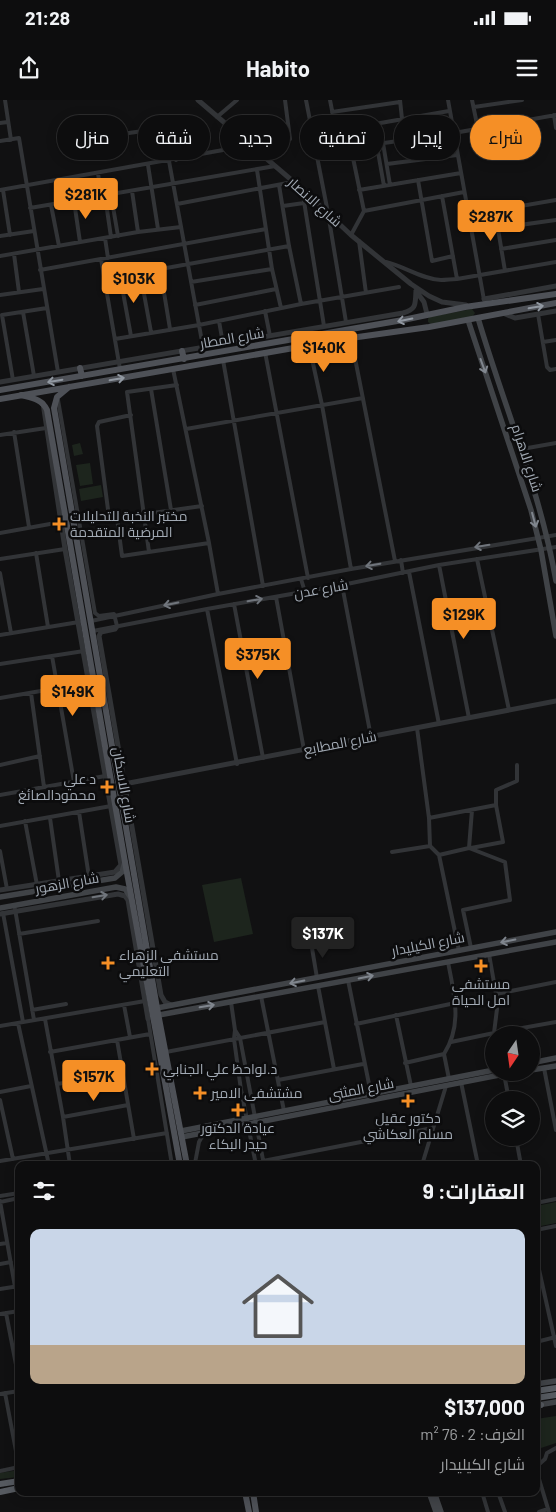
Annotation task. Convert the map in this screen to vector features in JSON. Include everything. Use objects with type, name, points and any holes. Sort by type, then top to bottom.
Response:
[{"type":"highway","points":[[540,1388],[552,1382]]},
{"type":"highway","points":[[540,1389],[556,1388]]},
{"type":"highway","points":[[540,1397],[556,1395]]},
{"type":"highway","points":[[0,1484],[15,1482]]},
{"type":"highway","points":[[0,1492],[15,1489]]},
{"type":"main road","name":"شارع المطار","points":[[0,390],[403,320],[480,304],[556,294]]},
{"type":"main road","name":"شارع المطار","points":[[0,398],[265,352],[429,327],[556,303]]},
{"type":"main road","points":[[479,317],[480,304]]},
{"type":"main road","points":[[427,314],[425,321],[429,327]]},
{"type":"main road","name":"شارع الاهرام","points":[[479,317],[502,395],[522,449],[547,537],[553,548],[556,581]]},
{"type":"main road","name":"شارع الاهرام","points":[[468,320],[525,491],[541,550],[556,636]]},
{"type":"main road","points":[[294,332],[295,339]]},
{"type":"main road","points":[[182,351],[184,358]]},
{"type":"main road","points":[[162,362],[161,368],[164,370]]},
{"type":"main road","points":[[144,365],[147,369],[146,373]]},
{"type":"main road","points":[[80,368],[82,376]]},
{"type":"main road","points":[[57,397],[69,387]]},
{"type":"main road","name":"شارع الاسكان","points":[[21,395],[42,402],[47,410],[51,429],[64,450],[91,621],[108,701],[114,754],[129,823],[145,916],[151,954],[157,1059],[178,1161]]},
{"type":"main road","points":[[494,398],[499,398],[502,395]]},
{"type":"main road","name":"شارع الاسكان","points":[[51,429],[57,397]]},
{"type":"main road","points":[[497,406],[500,403],[506,404]]},
{"type":"main road","name":"شارع الاسكان","points":[[56,439],[60,502],[80,624],[106,756],[107,774],[119,842],[133,900],[135,927],[154,1015],[165,1052],[182,1134],[179,1161]]},
{"type":"main road","points":[[106,756],[114,754]]},
{"type":"main road","points":[[107,774],[113,769],[117,770]]},
{"type":"main road","name":"شارع الزهور","points":[[0,897],[23,890],[77,885],[115,878],[122,872],[125,862]]},
{"type":"main road","points":[[67,896],[78,892],[77,885]]},
{"type":"main road","name":"شارع الزهور","points":[[1,912],[67,896],[120,887],[125,889],[133,900]]},
{"type":"main road","name":"شارع الكيليدار","points":[[154,1015],[172,1006],[556,932]]},
{"type":"main road","name":"شارع الكيليدار","points":[[154,1015],[556,942]]},
{"type":"main road","points":[[420,966],[417,966],[418,961],[441,957],[445,953]]},
{"type":"main road","points":[[396,964],[401,966],[398,971]]},
{"type":"main road","points":[[172,1006],[173,1012]]},
{"type":"main road","points":[[540,1061],[556,1058]]},
{"type":"main road","points":[[540,1069],[556,1066]]},
{"type":"main road","name":"شارع المثنى","points":[[432,1085],[449,1078],[485,1072]]},
{"type":"main road","name":"شارع المثنى","points":[[182,1134],[424,1086],[446,1085],[485,1078]]},
{"type":"main road","name":"شارع المثنى","points":[[255,1120],[284,1111],[411,1086],[424,1086]]},
{"type":"main road","name":"شارع المثنى","points":[[182,1134],[204,1133],[247,1121]]},
{"type":"main road","points":[[540,1404],[556,1402]]},
{"type":"main road","points":[[246,1496],[248,1512]]},
{"type":"main road","points":[[254,1496],[256,1512]]},
{"type":"main road","points":[[434,1496],[436,1512]]},
{"type":"main road","points":[[435,1496],[441,1512]]},
{"type":"street","points":[[0,102],[5,100],[11,140]]},
{"type":"street","name":"شارع الانصار","points":[[198,100],[220,119]]},
{"type":"street","points":[[217,116],[237,100]]},
{"type":"street","points":[[285,100],[287,115]]},
{"type":"street","points":[[306,100],[309,115]]},
{"type":"street","points":[[330,100],[333,115]]},
{"type":"street","points":[[448,100],[451,115]]},
{"type":"street","points":[[472,100],[475,115]]},
{"type":"street","points":[[474,107],[522,100]]},
{"type":"street","points":[[332,112],[400,101],[402,115]]},
{"type":"street","points":[[423,115],[450,110]]},
{"type":"street","points":[[541,118],[555,115],[556,128]]},
{"type":"street","points":[[0,123],[8,122]]},
{"type":"street","points":[[0,141],[19,138],[58,372]]},
{"type":"street","points":[[384,148],[390,185]]},
{"type":"street","points":[[10,234],[1,190],[176,160]]},
{"type":"street","name":"شارع الانصار","points":[[268,160],[351,235],[411,284],[442,302],[480,304],[556,286]]},
{"type":"street","points":[[317,160],[346,322]]},
{"type":"street","points":[[351,235],[364,211],[354,160]]},
{"type":"street","points":[[380,160],[384,186]]},
{"type":"street","points":[[387,164],[418,160]]},
{"type":"street","points":[[458,160],[479,276],[480,304]]},
{"type":"street","points":[[169,161],[203,347]]},
{"type":"street","points":[[148,165],[158,230]]},
{"type":"street","points":[[30,208],[275,166]]},
{"type":"street","points":[[257,170],[272,269],[281,308]]},
{"type":"street","points":[[98,173],[111,237]]},
{"type":"street","points":[[360,190],[461,173]]},
{"type":"street","points":[[418,180],[432,261],[453,256]]},
{"type":"street","points":[[177,204],[293,182]]},
{"type":"street","points":[[279,185],[301,304]]},
{"type":"street","points":[[302,189],[324,326]]},
{"type":"street","points":[[132,191],[138,232]]},
{"type":"street","points":[[364,211],[464,192]]},
{"type":"street","points":[[111,195],[118,236]]},
{"type":"street","points":[[442,196],[457,279]]},
{"type":"street","points":[[469,215],[556,200]]},
{"type":"street","points":[[74,201],[80,242]]},
{"type":"street","points":[[283,206],[304,203]]},
{"type":"street","points":[[51,205],[59,246]]},
{"type":"street","points":[[495,211],[504,271]]},
{"type":"street","points":[[498,228],[556,220]]},
{"type":"street","points":[[0,256],[138,232],[181,227]]},
{"type":"street","points":[[40,270],[266,229]]},
{"type":"street","points":[[0,236],[34,231]]},
{"type":"street","points":[[104,238],[108,258]]},
{"type":"street","points":[[501,249],[556,240]]},
{"type":"street","points":[[359,241],[366,292]]},
{"type":"street","points":[[105,279],[289,246]]},
{"type":"street","points":[[14,254],[19,292]]},
{"type":"street","points":[[102,259],[120,370]]},
{"type":"street","points":[[386,262],[400,265],[423,276],[440,280],[479,276],[556,262]]},
{"type":"street","points":[[160,268],[170,329]]},
{"type":"street","points":[[191,282],[272,269]]},
{"type":"street","points":[[140,272],[150,332]]},
{"type":"street","points":[[120,276],[131,336]]},
{"type":"street","name":"شارع الانصار","points":[[411,284],[424,302],[427,314]]},
{"type":"street","points":[[115,339],[399,287]]},
{"type":"street","points":[[0,295],[44,289]]},
{"type":"street","points":[[195,304],[276,289]]},
{"type":"street","points":[[0,382],[294,332],[410,310],[415,304],[416,291]]},
{"type":"street","points":[[13,380],[1,315],[47,308]]},
{"type":"street","points":[[265,311],[270,336]]},
{"type":"street","points":[[502,312],[515,318],[556,311]]},
{"type":"street","points":[[23,312],[34,376]]},
{"type":"street","points":[[538,314],[547,368],[556,370]]},
{"type":"street","points":[[219,321],[223,344]]},
{"type":"street","points":[[351,338],[395,561]]},
{"type":"street","points":[[543,342],[556,340]]},
{"type":"street","points":[[309,345],[322,405],[351,569]]},
{"type":"street","points":[[265,352],[308,578]]},
{"type":"street","points":[[223,360],[263,586]]},
{"type":"street","points":[[173,369],[210,543],[218,594]]},
{"type":"street","points":[[149,552],[127,392],[177,385]]},
{"type":"street","points":[[151,389],[171,510]]},
{"type":"street","points":[[57,397],[64,450]]},
{"type":"street","points":[[186,430],[363,398]]},
{"type":"street","points":[[131,415],[99,422],[97,426],[109,517],[117,518],[202,506]]},
{"type":"street","points":[[0,435],[51,429],[65,549],[89,671]]},
{"type":"street","points":[[14,432],[30,527]]},
{"type":"street","points":[[522,449],[556,444]]},
{"type":"street","points":[[117,518],[122,556],[210,543]]},
{"type":"street","points":[[0,533],[61,522]]},
{"type":"street","points":[[78,530],[95,613],[99,616],[114,613],[118,626],[115,629],[101,632],[99,636],[129,823]]},
{"type":"street","name":"شارع عدن","points":[[91,621],[218,594],[351,569],[556,535]]},
{"type":"street","name":"شارع عدن","points":[[93,631],[440,565],[553,548]]},
{"type":"street","points":[[0,559],[65,549]]},
{"type":"street","points":[[36,553],[48,627]]},
{"type":"street","points":[[477,559],[509,710]]},
{"type":"street","points":[[401,560],[403,573]]},
{"type":"street","points":[[440,565],[470,718]]},
{"type":"street","points":[[409,572],[439,724]]},
{"type":"street","points":[[0,573],[11,633]]},
{"type":"street","points":[[301,579],[305,592]]},
{"type":"street","points":[[342,585],[371,737]]},
{"type":"street","points":[[276,597],[304,750]]},
{"type":"street","points":[[234,604],[263,758]]},
{"type":"street","points":[[207,609],[237,764]]},
{"type":"street","points":[[0,635],[80,624]]},
{"type":"street","points":[[0,664],[84,651]]},
{"type":"street","points":[[52,656],[74,782]]},
{"type":"street","points":[[0,698],[58,688]]},
{"type":"street","points":[[31,692],[44,787]]},
{"type":"street","name":"شارع المطابع","points":[[124,784],[237,764],[556,701]]},
{"type":"street","points":[[0,795],[107,774],[99,728]]},
{"type":"street","points":[[417,728],[430,818],[430,846],[439,855],[458,951]]},
{"type":"street","points":[[0,765],[40,756]]},
{"type":"street","points":[[439,855],[503,842],[496,805],[496,790],[517,781],[517,765]]},
{"type":"street","points":[[0,890],[23,890],[37,885],[89,877],[118,870],[121,863],[119,842],[110,792]]},
{"type":"street","points":[[430,818],[496,805]]},
{"type":"street","points":[[0,826],[111,806]]},
{"type":"street","points":[[469,848],[472,810]]},
{"type":"street","points":[[79,812],[89,877]]},
{"type":"street","points":[[50,818],[59,882]]},
{"type":"street","points":[[25,821],[37,885]]},
{"type":"street","points":[[392,852],[430,846]]},
{"type":"street","points":[[469,848],[505,862],[510,900],[463,910],[471,948]]},
{"type":"street","points":[[0,851],[7,889]]},
{"type":"street","points":[[34,1020],[15,908],[118,894],[125,896],[128,900],[135,927],[145,1001],[154,1015],[150,1034],[157,1059],[167,1133],[178,1161]]},
{"type":"street","points":[[1,912],[23,1022]]},
{"type":"street","points":[[19,934],[98,921]]},
{"type":"street","points":[[310,942],[317,978]]},
{"type":"street","points":[[151,954],[162,998],[172,1006]]},
{"type":"street","points":[[489,954],[496,994],[497,1009],[495,1026]]},
{"type":"street","points":[[448,962],[456,1003],[456,1020],[451,1042],[444,1054],[449,1078]]},
{"type":"street","points":[[348,980],[370,1094]]},
{"type":"street","points":[[496,994],[556,982]]},
{"type":"street","points":[[318,986],[334,1069]]},
{"type":"street","points":[[261,996],[284,1111]]},
{"type":"street","points":[[0,1026],[145,1001]]},
{"type":"street","points":[[231,1002],[236,1030],[240,1038],[264,1161]]},
{"type":"street","points":[[356,1024],[456,1003]]},
{"type":"street","points":[[32,1010],[66,1004]]},
{"type":"street","points":[[124,1005],[130,1037]]},
{"type":"street","points":[[396,1015],[411,1086]]},
{"type":"street","points":[[44,1018],[58,1084],[69,1161]]},
{"type":"street","points":[[165,1052],[326,1022]]},
{"type":"street","points":[[531,1026],[556,1022]]},
{"type":"street","points":[[18,1023],[48,1161]]},
{"type":"street","points":[[236,1030],[234,1039],[255,1161]]},
{"type":"street","points":[[50,1052],[150,1034]]},
{"type":"street","points":[[451,1042],[485,1034]]},
{"type":"street","points":[[117,1040],[134,1139]]},
{"type":"street","points":[[405,1063],[444,1054]]},
{"type":"street","points":[[278,1080],[363,1064]]},
{"type":"street","points":[[544,1068],[556,1130]]},
{"type":"street","points":[[58,1084],[123,1074]]},
{"type":"street","points":[[461,1082],[477,1161]]},
{"type":"street","points":[[241,1084],[248,1083]]},
{"type":"street","points":[[423,1161],[446,1085]]},
{"type":"street","points":[[0,1092],[31,1086]]},
{"type":"street","points":[[0,1100],[12,1159]]},
{"type":"street","points":[[63,1117],[128,1105]]},
{"type":"street","points":[[0,1128],[5,1127]]},
{"type":"street","points":[[274,1161],[433,1128]]},
{"type":"street","points":[[0,1161],[167,1133]]},
{"type":"street","points":[[195,1161],[204,1133]]},
{"type":"street","points":[[517,1146],[520,1161]]},
{"type":"street","points":[[0,1196],[15,1194]]},
{"type":"street","points":[[15,1199],[0,1202],[2,1224],[15,1278]]},
{"type":"street","points":[[540,1202],[556,1199]]},
{"type":"street","points":[[540,1229],[556,1226]]},
{"type":"street","points":[[0,1244],[8,1243]]},
{"type":"street","points":[[0,1264],[11,1262]]},
{"type":"street","points":[[540,1273],[556,1346]]},
{"type":"street","points":[[0,1289],[15,1286]]},
{"type":"street","points":[[0,1314],[15,1312]]},
{"type":"street","points":[[6,1313],[15,1359]]},
{"type":"street","points":[[540,1341],[555,1337]]},
{"type":"street","points":[[15,1392],[2,1394],[15,1450]]},
{"type":"street","points":[[540,1464],[545,1459],[547,1452],[556,1448]]},
{"type":"street","points":[[0,1471],[15,1468]]},
{"type":"street","points":[[539,1512],[549,1510],[540,1481]]},
{"type":"street","points":[[483,1496],[488,1512]]},
{"type":"street","points":[[499,1496],[505,1512]]},
{"type":"shaded area","points":[[472,309],[475,313],[472,317],[431,324],[428,322],[429,317]]},
{"type":"shaded area","points":[[80,443],[83,454],[74,456],[72,445]]},
{"type":"shaded area","points":[[90,463],[93,484],[80,486],[76,465]]},
{"type":"shaded area","points":[[101,485],[103,497],[81,501],[79,489]]},
{"type":"shaded area","points":[[241,878],[253,934],[214,942],[202,885]]},
{"type":"shaded area","points":[[556,1202],[556,1223],[540,1226],[540,1205]]},
{"type":"shaded area","points":[[556,1416],[556,1443],[540,1448],[540,1418]]},
{"type":"shaded area","points":[[15,1471],[15,1477],[0,1479],[0,1473]]},
{"type":"place","name":"مختبر النخبة للتحليلات المرضية المتقدمة","points":[[59,524]]},
{"type":"place","name":"د علي محمودالصائغ","points":[[107,787]]},
{"type":"place","name":"مستشفى الزهراء التعليمي","points":[[108,963]]},
{"type":"place","name":"مستشفى امل الحياة","points":[[481,966]]},
{"type":"place","name":"د.لواحظ علي الجنابي","points":[[152,1069]]},
{"type":"place","name":"مشتشفى الامير","points":[[200,1093]]},
{"type":"place","name":"دكتور عقيل مسلم العكاشي","points":[[408,1101]]},
{"type":"place","name":"عيادة الدكتور حيدر البكاء","points":[[238,1110]]}]
